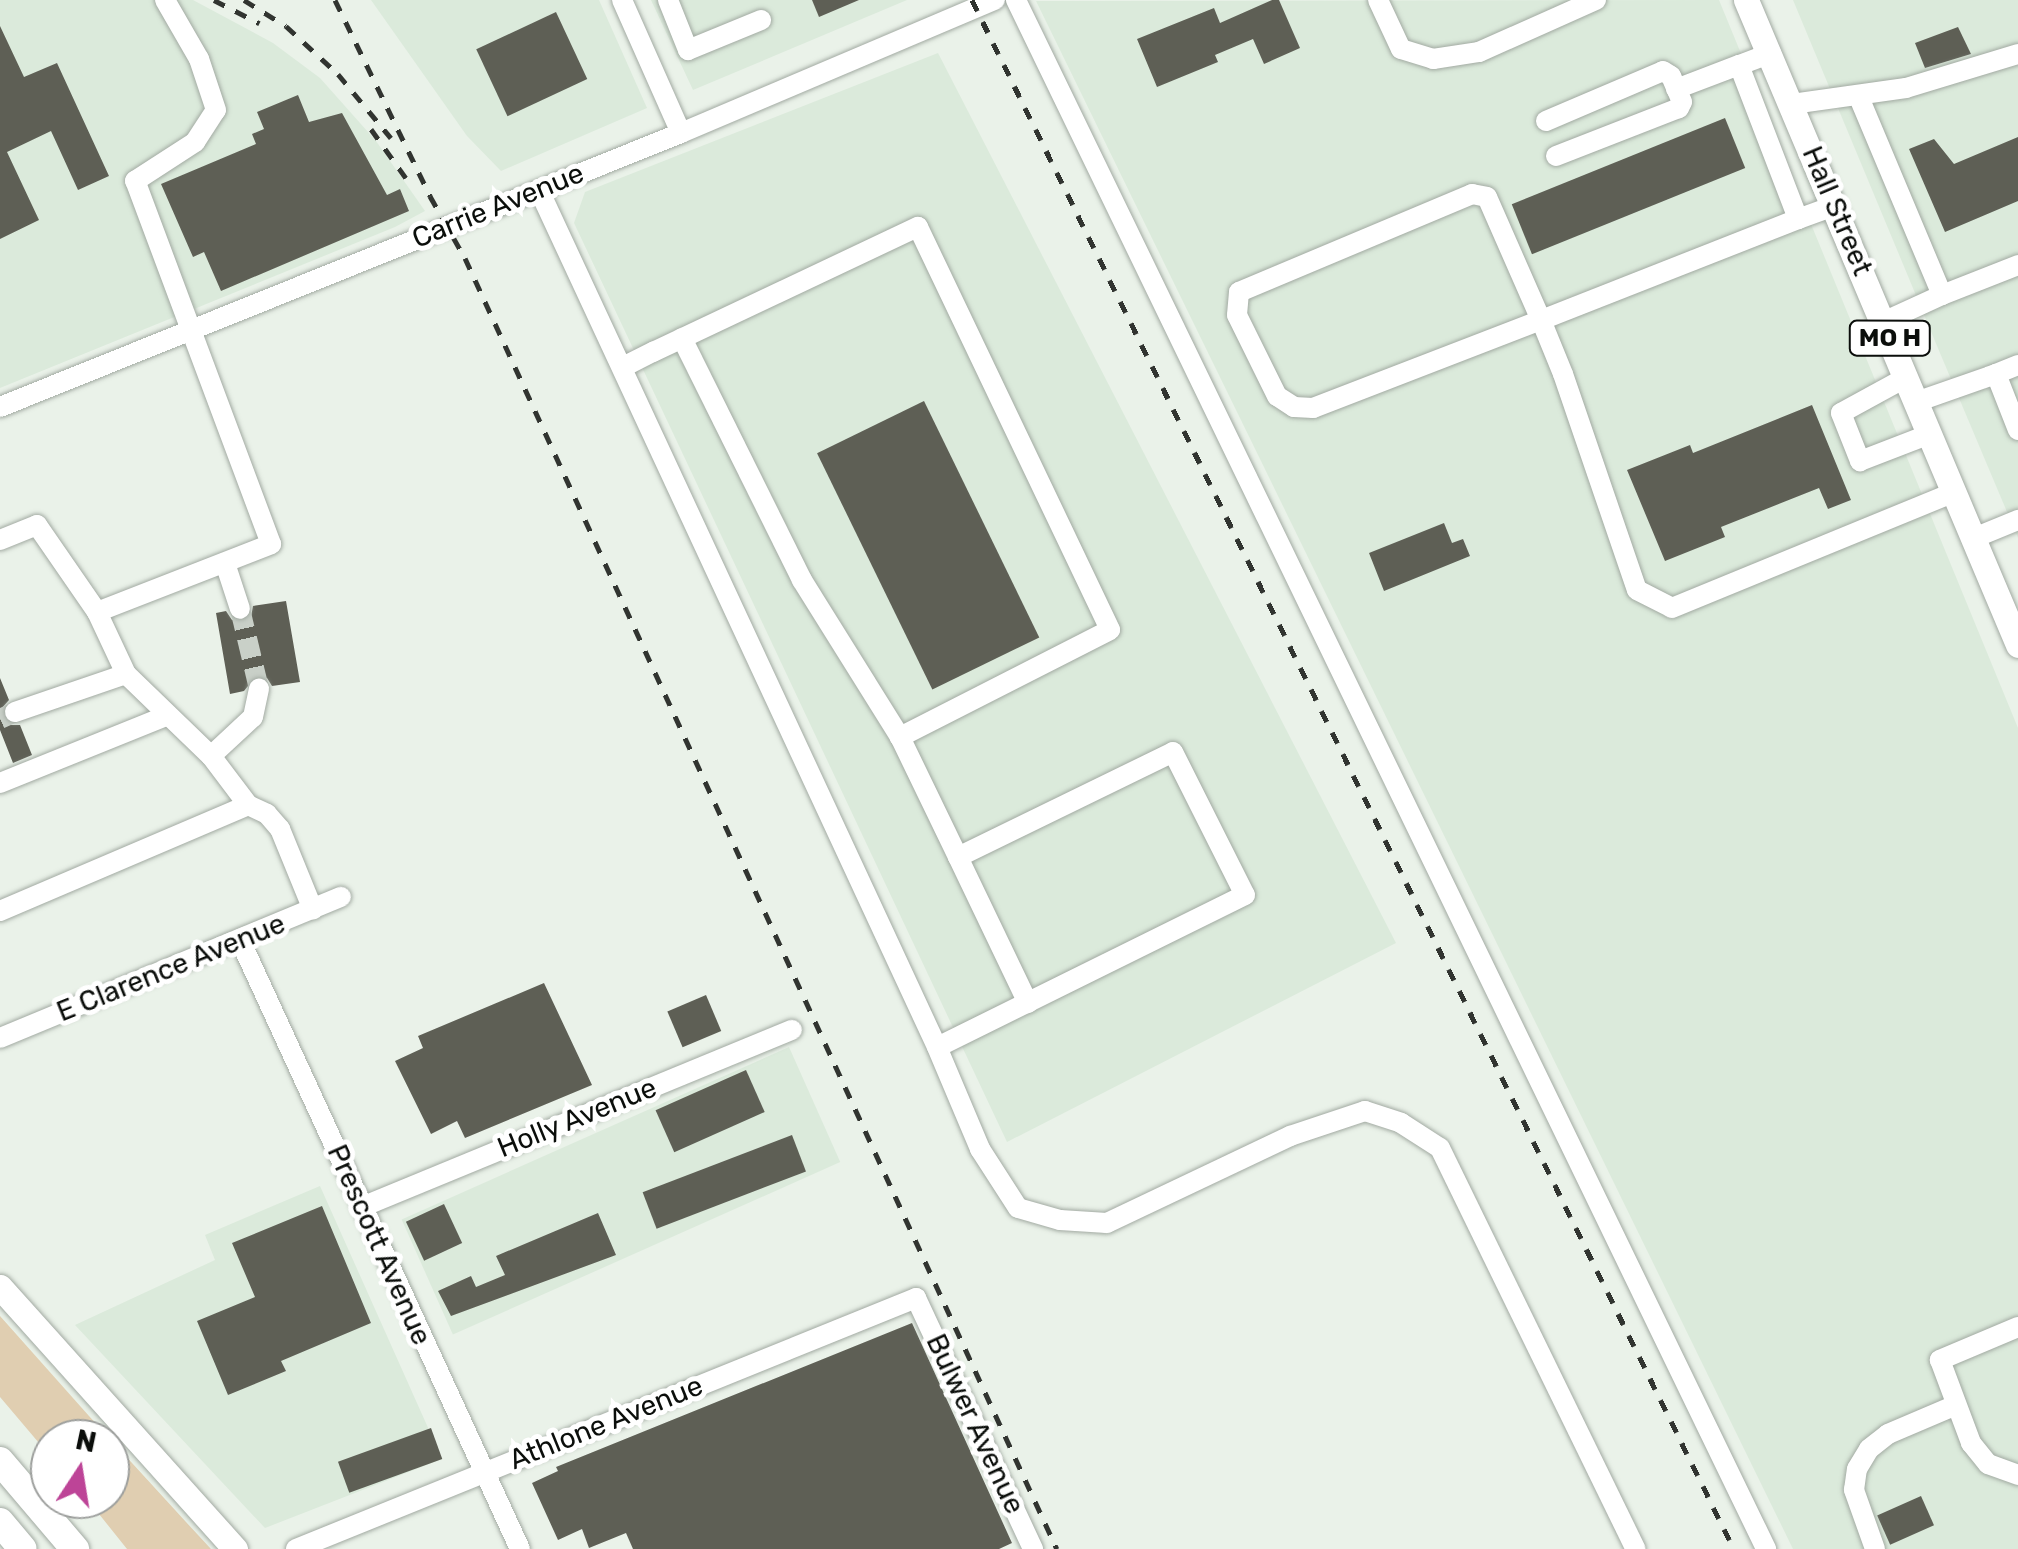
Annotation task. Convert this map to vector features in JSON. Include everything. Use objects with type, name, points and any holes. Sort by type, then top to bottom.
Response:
[{"type":"highway","points":[[0,1461],[75,1549]]},
{"type":"highway","points":[[0,1522],[23,1549]]},
{"type":"main road","name":"Hall Street","points":[[1746,0],[2018,644]]},
{"type":"main road","points":[[0,1287],[235,1549]]},
{"type":"street","points":[[97,612],[271,544],[136,181],[195,142],[216,110],[199,59],[165,0]]},
{"type":"street","points":[[622,0],[680,133]]},
{"type":"street","points":[[668,0],[688,50],[762,20]]},
{"type":"street","name":"Carrie Avenue","points":[[0,407],[680,133],[995,0]]},
{"type":"street","points":[[1016,0],[1766,1549]]},
{"type":"street","points":[[1378,0],[1402,49],[1433,59],[1478,52],[1596,0]]},
{"type":"street","points":[[1676,89],[1770,53]]},
{"type":"street","points":[[1792,104],[1952,78],[2018,54]]},
{"type":"street","points":[[1739,65],[1798,219]]},
{"type":"street","points":[[1546,120],[1662,71],[1671,76],[1676,89],[1679,108],[1556,156]]},
{"type":"street","points":[[1858,95],[1942,295]]},
{"type":"street","points":[[539,190],[937,1047],[980,1148],[1018,1208],[1060,1220],[1107,1223],[1290,1136],[1366,1110],[1401,1122],[1440,1148],[1636,1549]]},
{"type":"street","points":[[1834,206],[1798,219],[1541,320],[1314,408],[1294,407],[1277,396],[1237,315],[1239,292],[1472,194],[1487,197],[1541,320],[1637,590],[1672,608],[1955,492]]},
{"type":"street","points":[[622,367],[918,227],[1110,630],[900,737]]},
{"type":"street","points":[[1883,322],[2018,265]]},
{"type":"street","points":[[682,338],[802,580],[900,737],[1028,1003]]},
{"type":"street","points":[[1930,434],[1860,461],[1841,413],[1910,390],[1996,374],[2018,365]]},
{"type":"street","points":[[1996,374],[2018,430]]},
{"type":"street","points":[[1974,538],[2018,520]]},
{"type":"street","points":[[0,540],[37,525],[97,612],[126,674],[210,756],[248,805],[267,814],[280,829],[313,910]]},
{"type":"street","points":[[224,563],[240,609]]},
{"type":"street","points":[[14,712],[126,674]]},
{"type":"street","points":[[210,756],[253,717],[259,689]]},
{"type":"street","points":[[0,782],[168,716]]},
{"type":"street","points":[[937,1047],[1244,895],[1173,752],[958,857]]},
{"type":"street","points":[[0,911],[248,805]]},
{"type":"street","name":"E Clarence Avenue","points":[[0,1038],[341,897]]},
{"type":"street","name":"Prescott Avenue","points":[[240,940],[520,1549]]},
{"type":"street","name":"Holly Avenue","points":[[362,1207],[792,1030]]},
{"type":"street","name":"Athlone Avenue","points":[[296,1549],[916,1298]]},
{"type":"street","name":"Bulwer Avenue","points":[[916,1298],[1033,1549]]},
{"type":"street","points":[[2018,1326],[1940,1360],[1971,1444],[1988,1464],[2018,1476]]},
{"type":"street","points":[[1875,1549],[1854,1490],[1857,1469],[1868,1450],[1888,1434],[1956,1405]]},
{"type":"shaded area","points":[[0,0],[193,0],[273,43],[320,78],[376,141],[425,211],[395,227],[0,388]]},
{"type":"shaded area","points":[[371,0],[599,0],[647,108],[501,171],[467,136]]},
{"type":"shaded area","points":[[651,0],[907,0],[693,90]]},
{"type":"shaded area","points":[[1719,0],[2018,728],[2018,1549],[1793,1549],[1036,1]]},
{"type":"shaded area","points":[[1793,0],[2018,0],[2018,538],[1940,353]]},
{"type":"shaded area","points":[[938,53],[1396,943],[1007,1142],[574,223],[585,192]]},
{"type":"shaded area","points":[[789,1047],[840,1162],[453,1335],[402,1219]]},
{"type":"shaded area","points":[[320,1186],[442,1459],[265,1528],[75,1325],[215,1260],[205,1235]]},
{"type":"shaded area","points":[[0,1316],[92,1419],[30,1419],[30,1432],[0,1397]]},
{"type":"shaded area","points":[[130,1461],[211,1549],[127,1549],[103,1519],[130,1519]]},
{"type":"building","points":[[812,0],[859,0],[819,17]]},
{"type":"building","points":[[1279,0],[1300,48],[1264,64],[1253,39],[1215,55],[1218,62],[1157,87],[1137,39],[1214,8],[1220,23]]},
{"type":"building","points":[[556,12],[587,79],[508,116],[476,49]]},
{"type":"building","points":[[0,26],[24,77],[57,63],[109,176],[78,190],[51,131],[7,152],[39,220],[0,239]]},
{"type":"building","points":[[1958,27],[1971,54],[1925,68],[1915,43]]},
{"type":"building","points":[[298,95],[309,122],[342,113],[387,195],[400,189],[409,211],[221,291],[204,252],[193,257],[161,184],[256,144],[252,134],[264,129],[257,112]]},
{"type":"building","points":[[1725,118],[1745,168],[1532,254],[1512,204]]},
{"type":"building","points":[[2018,137],[2018,201],[1945,232],[1909,149],[1934,139],[1954,164]]},
{"type":"building","points":[[924,401],[1039,637],[932,690],[817,453]]},
{"type":"building","points":[[1812,405],[1851,500],[1828,509],[1819,488],[1721,527],[1725,537],[1665,561],[1627,470],[1690,445],[1693,453]]},
{"type":"building","points":[[1444,523],[1452,543],[1463,539],[1470,556],[1384,591],[1369,553]]},
{"type":"building","points":[[286,601],[300,682],[272,686],[267,678],[256,676],[244,691],[230,694],[216,613],[226,611],[232,620],[243,622],[251,617],[253,606]]},
{"type":"building","points":[[0,678],[9,700],[2,708],[2,717],[11,725],[20,725],[32,755],[13,763],[0,730]]},
{"type":"building","points":[[544,983],[592,1085],[465,1138],[457,1121],[431,1134],[395,1061],[423,1048],[418,1036]]},
{"type":"building","points":[[706,995],[721,1031],[683,1047],[667,1011]]},
{"type":"building","points":[[746,1070],[765,1112],[674,1152],[656,1110]]},
{"type":"building","points":[[792,1135],[806,1171],[657,1229],[643,1192]]},
{"type":"building","points":[[444,1204],[462,1243],[424,1261],[406,1222]]},
{"type":"building","points":[[322,1206],[371,1323],[281,1361],[286,1371],[228,1395],[197,1321],[255,1297],[232,1243]]},
{"type":"building","points":[[598,1213],[616,1255],[451,1316],[438,1291],[471,1276],[476,1287],[505,1275],[496,1256]]},
{"type":"building","points":[[912,1323],[1012,1543],[999,1549],[633,1549],[626,1533],[589,1548],[582,1529],[558,1540],[532,1483],[558,1471],[556,1467]]},
{"type":"building","points":[[431,1428],[442,1459],[349,1493],[338,1462]]},
{"type":"building","points":[[1921,1496],[1934,1525],[1890,1545],[1877,1516]]},
{"type":"tunnel","points":[[240,609],[259,689]]},
{"type":"tunnel","points":[[0,719],[15,712]]},
{"type":"railway","points":[[214,0],[259,23]]},
{"type":"railway","points":[[244,0],[286,26],[338,74],[391,138]]},
{"type":"railway","points":[[335,0],[430,196],[465,258],[1057,1549]]},
{"type":"railway","points":[[972,0],[1734,1549]]},
{"type":"railway","points":[[371,129],[406,178]]}]
